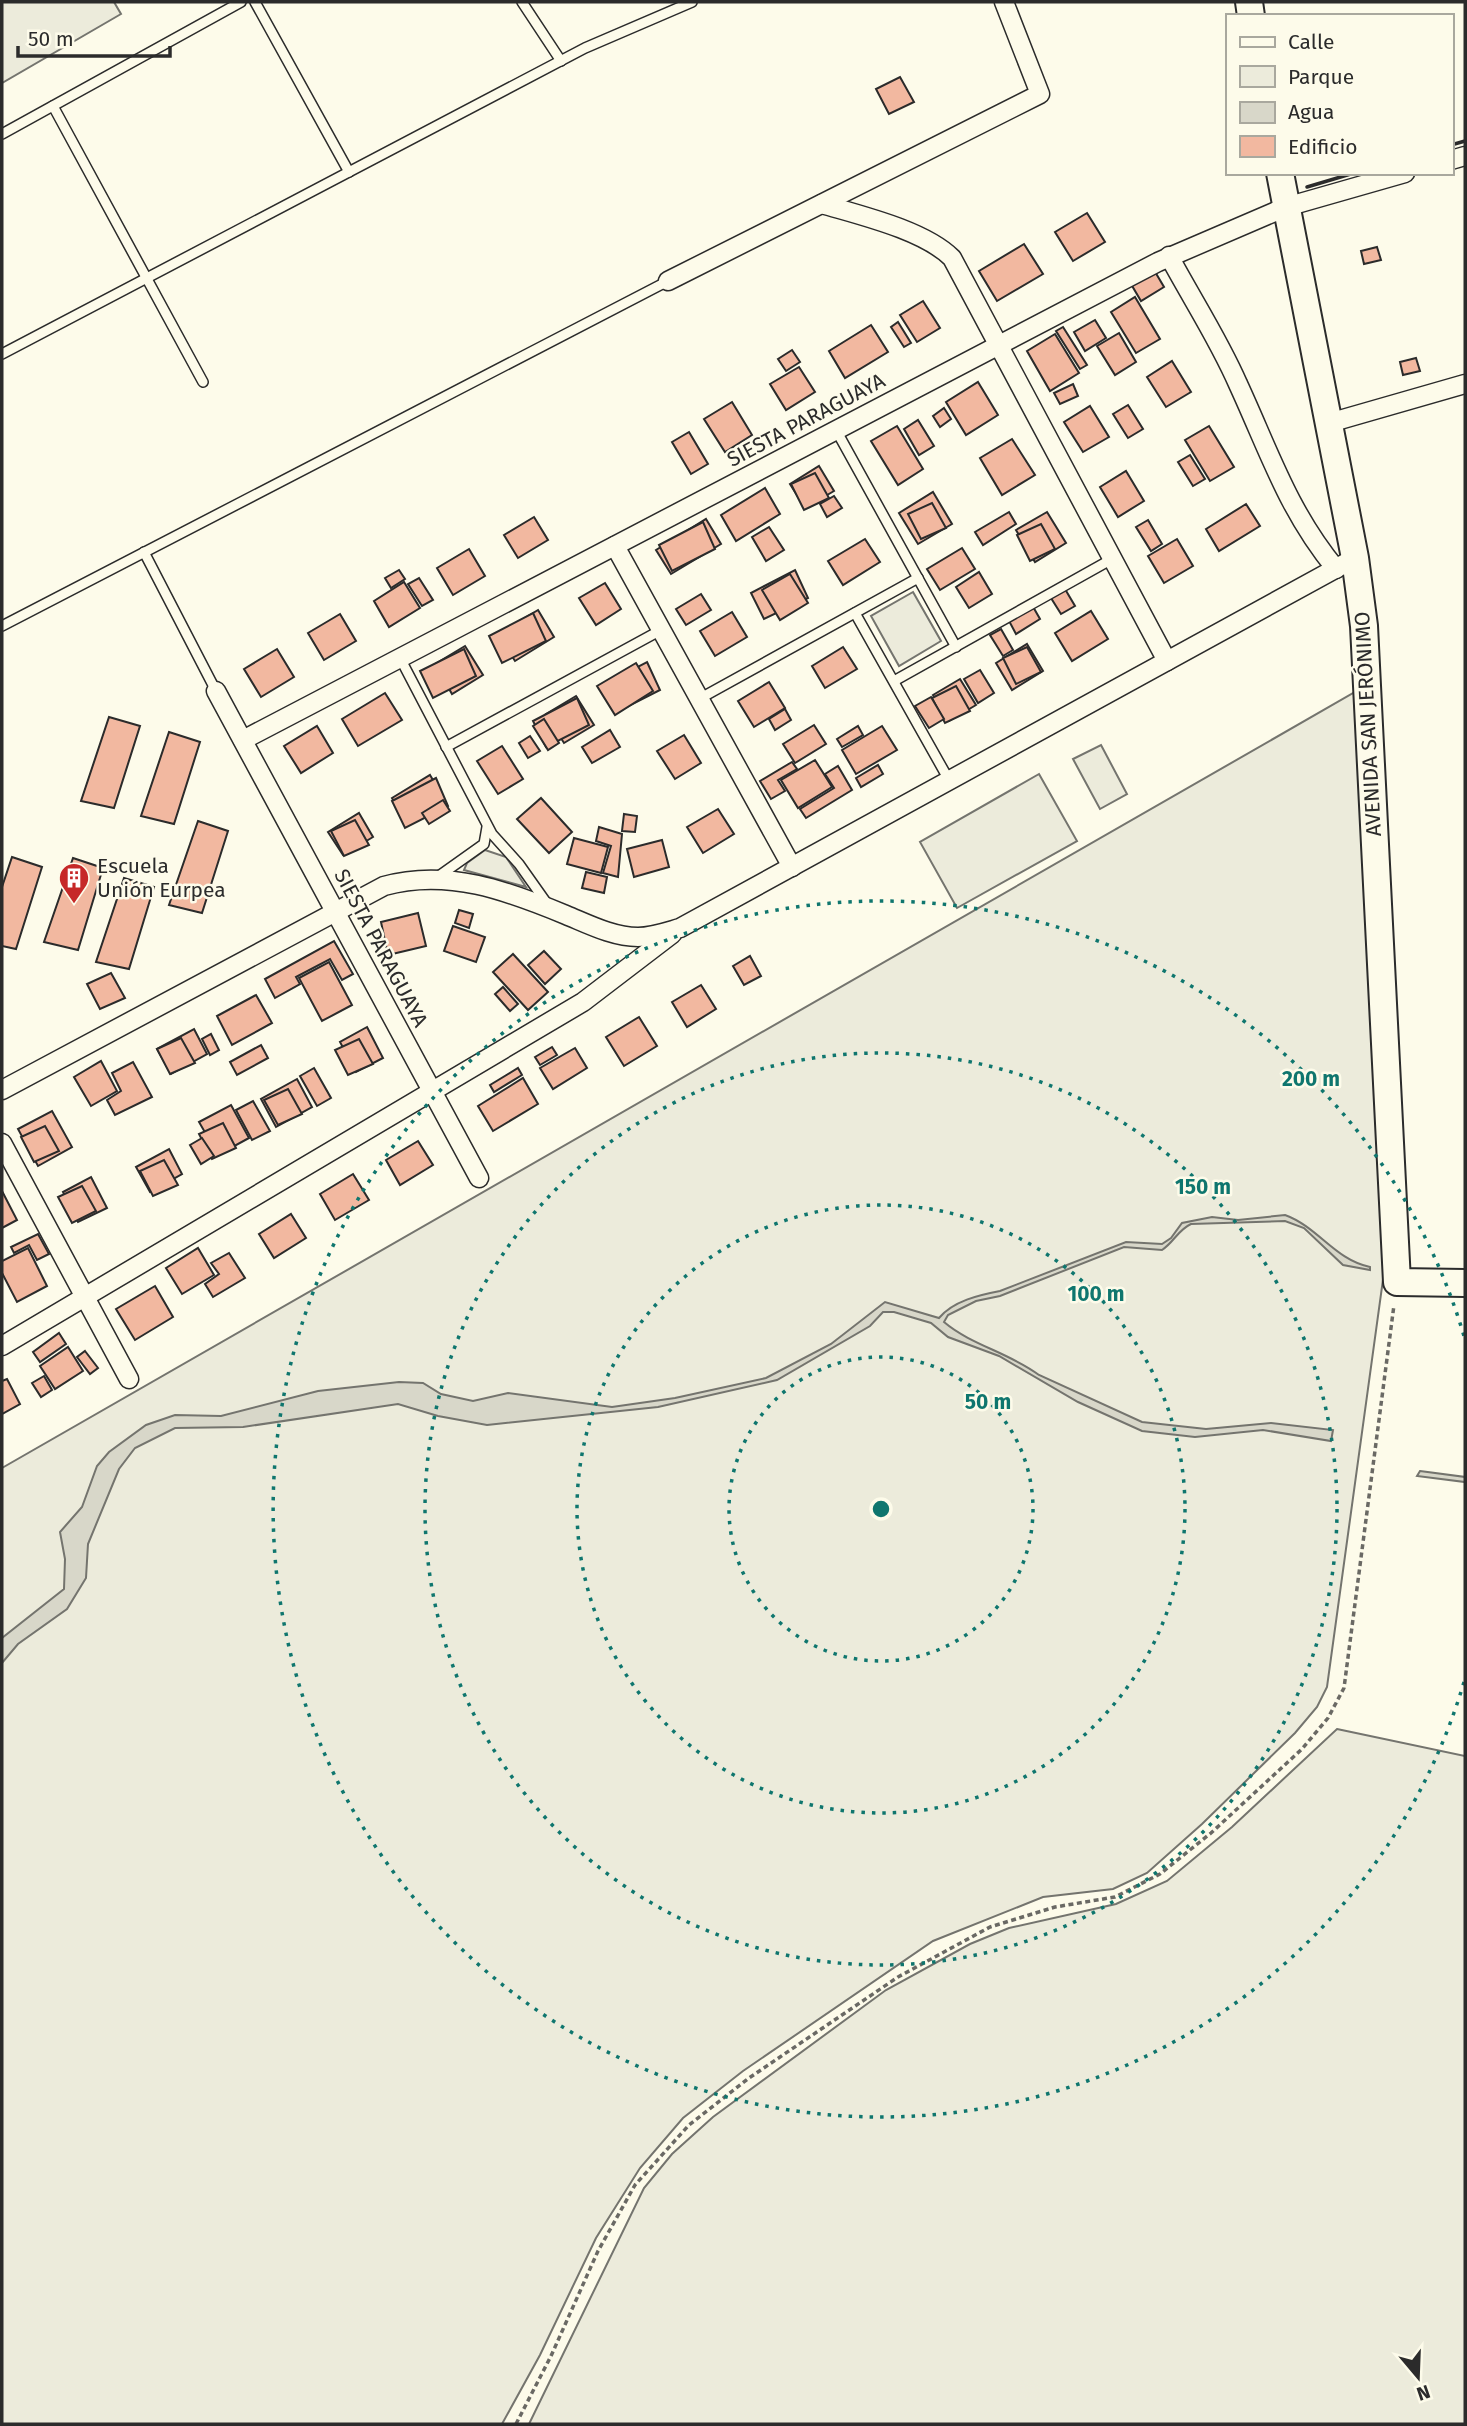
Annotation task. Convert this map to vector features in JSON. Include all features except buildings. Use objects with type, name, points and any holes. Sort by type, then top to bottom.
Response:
[{"type":"street","points":[[668,281],[1040,94],[1004,2]]},
{"type":"street","name":"AVENIDA SAN JERÓNIMO","points":[[1280,175],[1329,423],[1345,564],[1364,626],[1397,1282]]},
{"type":"street","name":"SIESTA PARAGUAYA","points":[[243,740],[1169,256],[1286,207],[1398,175]]},
{"type":"street","points":[[822,204],[862,216],[943,249],[952,258],[1167,661]]},
{"type":"street","points":[[2,1346],[583,1002],[680,928],[1345,564],[1296,515],[1265,451],[1238,383],[1169,256]]},
{"type":"street","points":[[1329,423],[1465,384]]},
{"type":"street","points":[[615,546],[792,867]]},
{"type":"street","name":"SIESTA PARAGUAYA","points":[[216,691],[479,1178]]},
{"type":"street","points":[[2,1090],[384,886],[429,878],[472,882],[593,926],[637,937],[680,928]]},
{"type":"street","points":[[3,1147],[129,1379]]},
{"type":"street","points":[[1397,1282],[1465,1283]]},
{"type":"lane","points":[[2,134],[241,2]]},
{"type":"lane","points":[[255,2],[349,172]]},
{"type":"lane","points":[[522,2],[561,61]]},
{"type":"lane","points":[[2,354],[561,61],[692,2]]},
{"type":"lane","points":[[53,106],[203,382]]},
{"type":"lane","points":[[2,626],[668,281]]},
{"type":"lane","points":[[836,430],[956,647]]},
{"type":"lane","points":[[144,552],[216,691]]},
{"type":"lane","points":[[894,681],[1112,559]]},
{"type":"lane","points":[[699,699],[918,578]]},
{"type":"lane","points":[[855,613],[949,780]]},
{"type":"lane","points":[[446,747],[661,630]]},
{"type":"lane","points":[[400,658],[486,822],[551,909]]},
{"type":"lane","points":[[429,878],[445,873],[484,844],[488,834],[486,822]]},
{"type":"path","points":[[516,2424],[551,2356],[598,2251],[635,2185],[689,2125],[749,2078],[898,1977],[979,1934],[1055,1907],[1115,1897],[1160,1874],[1211,1833],[1302,1749],[1328,1718],[1344,1688],[1397,1282]]},
{"type":"green space","points":[[2,2],[114,2],[121,14],[2,83]]},
{"type":"green space","points":[[913,592],[941,641],[899,666],[871,616]]},
{"type":"green space","points":[[1355,692],[1385,1265],[1327,1687],[1317,1707],[1295,1733],[1202,1824],[1147,1873],[1113,1889],[1043,1897],[933,1941],[743,2071],[683,2118],[640,2168],[596,2238],[540,2355],[502,2424],[2,2424],[2,1468]]},
{"type":"green space","points":[[1101,745],[1127,794],[1100,809],[1073,759]]},
{"type":"green space","points":[[1039,774],[1077,841],[957,908],[920,842]]},
{"type":"green space","points":[[485,850],[506,857],[526,887],[464,870],[467,863]]},
{"type":"green space","points":[[1337,1729],[1465,1756],[1465,2424],[529,2424],[644,2188],[672,2154],[713,2117],[886,1990],[970,1944],[1009,1928],[1116,1904],[1167,1881],[1232,1827]]},
{"type":"water","points":[[1285,1215],[1297,1220],[1347,1258],[1370,1267],[1370,1270],[1343,1265],[1304,1228],[1285,1221],[1191,1224],[1162,1250],[1124,1247],[1000,1296],[976,1301],[948,1315],[944,1322],[966,1337],[1039,1375],[1142,1422],[1206,1429],[1271,1423],[1333,1430],[1331,1441],[1263,1430],[1195,1437],[1142,1431],[1078,1402],[999,1356],[948,1337],[931,1323],[894,1312],[883,1312],[870,1326],[777,1380],[658,1407],[487,1425],[438,1416],[398,1404],[243,1427],[175,1428],[135,1448],[119,1469],[88,1544],[86,1578],[67,1609],[18,1644],[2,1663],[2,1638],[64,1589],[65,1559],[60,1532],[82,1507],[97,1466],[109,1452],[146,1425],[175,1415],[221,1416],[318,1391],[399,1382],[423,1383],[441,1394],[473,1401],[508,1393],[612,1407],[675,1398],[766,1378],[831,1344],[885,1302],[939,1318],[951,1307],[967,1300],[1000,1291],[1126,1242],[1162,1244],[1171,1238],[1182,1223],[1212,1217],[1238,1220]]},
{"type":"water","points":[[1420,1471],[1465,1477],[1465,1482],[1417,1476]]},
{"type":"wall","points":[[1453,144],[1465,141]]},
{"type":"wall","points":[[1307,187],[1347,175]]},
{"type":"place","name":"Escuela Unión Eurpea","points":[[74,905]]}]
